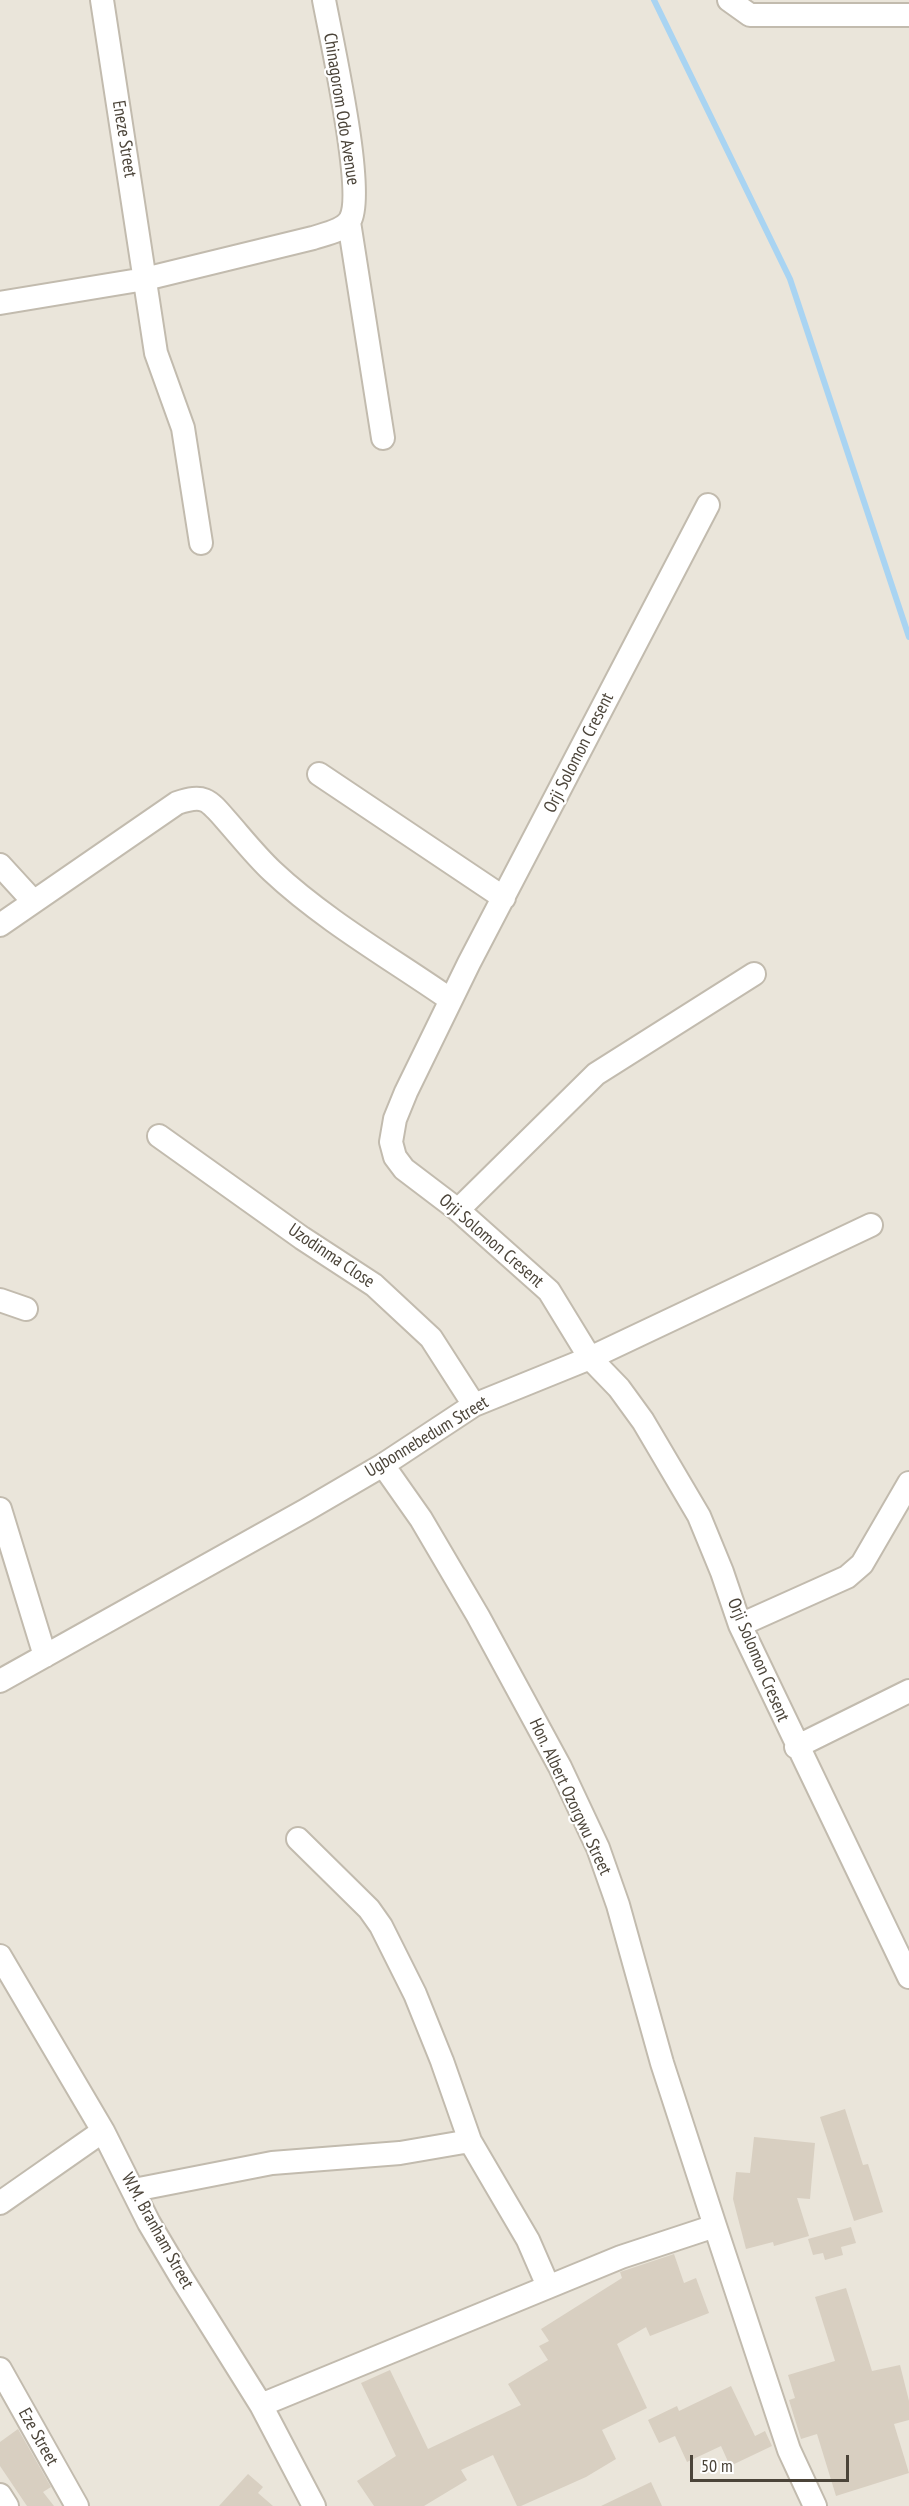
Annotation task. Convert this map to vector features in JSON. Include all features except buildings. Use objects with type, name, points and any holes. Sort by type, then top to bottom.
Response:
[{"type":"street","name":"Eneze Street","points":[[102,0],[156,353],[183,428],[201,543]]},
{"type":"street","name":"Chinagorom Odo Avenue","points":[[324,0],[356,180],[352,215],[349,222],[383,438]]},
{"type":"street","points":[[729,0],[750,15],[909,15]]},
{"type":"street","points":[[0,303],[145,279],[314,238],[337,230],[349,222]]},
{"type":"street","name":"Orji Solomon Cresent","points":[[708,505],[451,1000],[406,1092],[395,1119],[391,1142],[395,1157],[404,1169],[458,1210],[549,1291],[590,1358],[619,1388],[643,1421],[699,1516],[722,1572],[740,1625],[796,1747],[909,1977]]},
{"type":"street","points":[[319,774],[504,898]]},
{"type":"street","points":[[0,926],[177,803],[195,797],[203,798],[217,809],[272,871],[338,923],[451,1000]]},
{"type":"street","points":[[0,865],[33,901]]},
{"type":"street","points":[[458,1210],[596,1074],[754,974]]},
{"type":"street","name":"Uzodinma Close","points":[[159,1136],[302,1238],[374,1285],[431,1338],[474,1405]]},
{"type":"street","name":"Ugbonnebedum Street","points":[[0,1681],[383,1465],[474,1405],[590,1358],[871,1226]]},
{"type":"street","points":[[0,1300],[26,1309]]},
{"type":"street","name":"Hon. Albert Ozorgwu Street","points":[[383,1465],[421,1519],[478,1616],[560,1767],[598,1848],[618,1905],[662,2063],[715,2226],[789,2450],[815,2506]]},
{"type":"street","points":[[740,1625],[847,1577],[862,1564],[909,1483]]},
{"type":"street","points":[[0,1509],[45,1656]]},
{"type":"street","points":[[796,1747],[909,1691]]},
{"type":"street","points":[[298,1839],[369,1909],[381,1926],[415,1994],[442,2061],[470,2141],[528,2240],[548,2286]]},
{"type":"street","name":"W.M. Branham Street","points":[[0,1956],[103,2132],[181,2277],[261,2405],[314,2506]]},
{"type":"street","points":[[0,2203],[103,2132]]},
{"type":"street","points":[[134,2190],[272,2163],[400,2153],[470,2141]]},
{"type":"street","points":[[261,2405],[621,2257],[715,2226]]},
{"type":"street","name":"Eze Street","points":[[0,2369],[76,2506]]},
{"type":"street","points":[[0,2495],[7,2506]]},
{"type":"shaded area","points":[[0,0],[909,0],[909,2506],[0,2506]]},
{"type":"waterway","points":[[654,0],[790,279],[909,637]]}]
